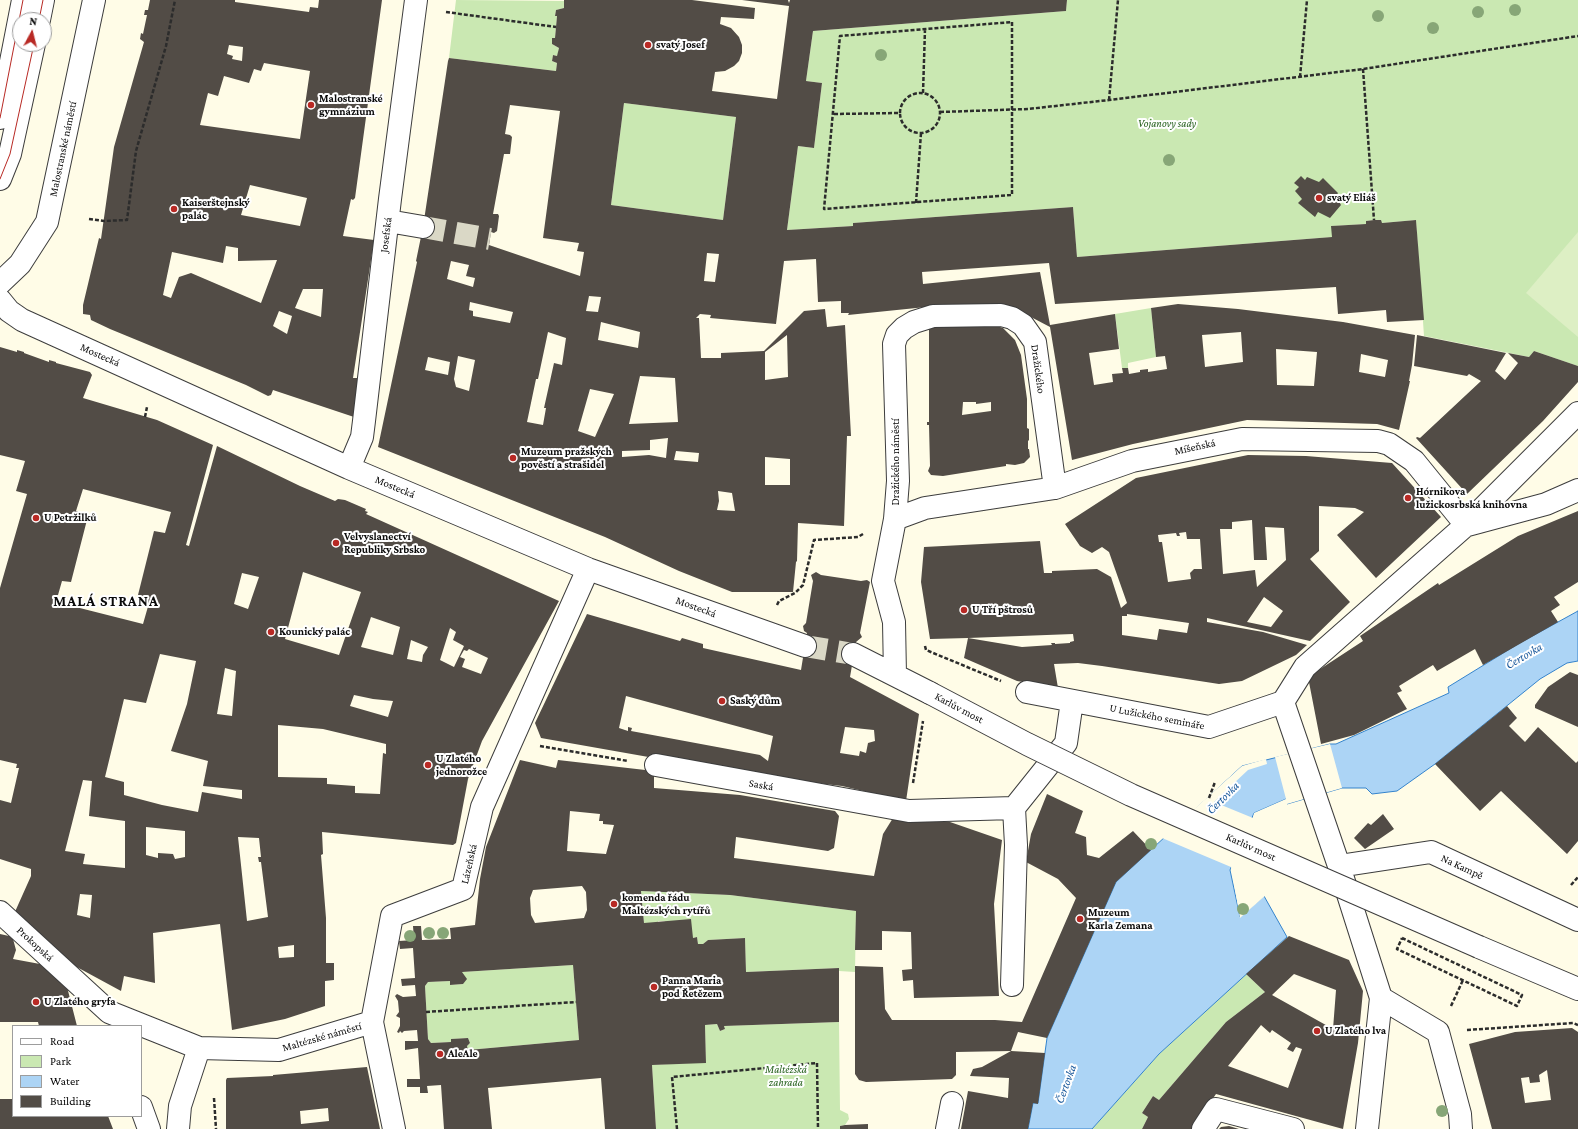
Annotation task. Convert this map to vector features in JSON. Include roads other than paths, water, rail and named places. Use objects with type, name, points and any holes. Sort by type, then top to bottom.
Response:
[{"type":"street","points":[[0,118],[23,0]]},
{"type":"street","points":[[41,12],[43,0]]},
{"type":"street","name":"Malostranské náměstí","points":[[0,283],[20,264],[47,222],[94,0]]},
{"type":"street","name":"Josefská","points":[[349,468],[362,437],[416,0]]},
{"type":"street","points":[[0,179],[10,154],[32,52]]},
{"type":"street","points":[[388,221],[423,227]]},
{"type":"street","name":"Mostecká","points":[[0,300],[9,311],[22,320],[349,468],[588,568],[805,646]]},
{"type":"street","name":"Dražického","points":[[894,344],[897,335],[904,328],[914,322],[933,316],[1001,315],[1012,318],[1023,325],[1035,342],[1055,488]]},
{"type":"street","name":"Dražického náměstí","points":[[894,344],[898,481],[895,518],[883,581],[894,622],[896,650],[895,675]]},
{"type":"street","points":[[1367,1129],[1381,998],[1339,866],[1283,702],[1305,667],[1466,525],[1578,413]]},
{"type":"street","name":"Míšeňská","points":[[895,518],[925,508],[1055,488],[1132,461],[1234,440],[1378,441],[1398,449],[1414,461],[1466,525]]},
{"type":"street","points":[[1466,525],[1546,504],[1578,490]]},
{"type":"street","name":"Lázeňská","points":[[394,1129],[372,1022],[392,916],[463,889],[482,807],[588,568]]},
{"type":"street","points":[[853,654],[895,675]]},
{"type":"street","name":"Karlův most","points":[[895,675],[1027,744],[1131,795],[1578,989]]},
{"type":"street","name":"U Lužického semináře","points":[[1027,692],[1209,727],[1283,702]]},
{"type":"street","points":[[1012,985],[1016,845],[1014,808],[1066,742],[1072,701]]},
{"type":"street","name":"Saská","points":[[656,766],[909,811],[1014,808]]},
{"type":"street","name":"Na Kampě","points":[[1339,866],[1431,852],[1578,920]]},
{"type":"street","name":"Prokopská","points":[[0,912],[69,975]]},
{"type":"street","name":"Maltézské náměstí","points":[[69,975],[112,1019],[130,1025]]},
{"type":"street","points":[[1381,998],[1438,1032],[1460,1114],[1461,1129]]},
{"type":"street","name":"Maltézské náměstí","points":[[142,1029],[199,1048],[279,1050],[372,1022]]},
{"type":"street","points":[[178,1129],[180,1106],[199,1048]]},
{"type":"street","points":[[947,1129],[952,1103]]},
{"type":"street","points":[[1203,1129],[1216,1109],[1292,1129]]},
{"type":"street","points":[[142,1110],[149,1129]]},
{"type":"water","name":"Čertovka","points":[[1578,611],[1578,661],[1567,663],[1540,679],[1435,764],[1397,791],[1372,794],[1366,788],[1342,788],[1287,804],[1286,799],[1254,813],[1230,870],[1240,917],[1264,896],[1287,937],[1159,1054],[1092,1129],[1028,1129],[1033,1103],[1038,1103],[1047,1038],[1116,882],[1242,766],[1330,744],[1336,744],[1449,693],[1448,687],[1518,644]]},
{"type":"tunnel","points":[[423,227],[490,239]]},
{"type":"tunnel","points":[[805,646],[853,654]]},
{"type":"tram line","points":[[0,118],[23,0]]},
{"type":"tram line","points":[[41,12],[43,0]]},
{"type":"tram line","points":[[0,179],[10,154],[32,52]]},
{"type":"place","name":"svatý Josef","points":[[648,45]]},
{"type":"place","name":"Malostranské gymnázium","points":[[311,105]]},
{"type":"place","name":"svatý Eliáš","points":[[1319,198]]},
{"type":"place","name":"Kaiserštejnský palác","points":[[174,209]]},
{"type":"place","name":"Muzeum pražských pověstí a strašidel","points":[[513,458]]},
{"type":"place","name":"Hórnikova lužickosrbská knihovna","points":[[1408,498]]},
{"type":"place","name":"U Petržilků","points":[[36,518]]},
{"type":"place","name":"Velvyslanectví Republiky Srbsko","points":[[336,543]]},
{"type":"place","name":"U Tří pštrosů","points":[[964,610]]},
{"type":"place","name":"Kounický palác","points":[[271,632]]},
{"type":"place","name":"Saský dům","points":[[722,701]]},
{"type":"place","name":"U Zlatého jednorožce","points":[[428,765]]},
{"type":"place","name":"komenda řádu Maltézských rytířů","points":[[614,904]]},
{"type":"place","name":"Muzeum Karla Zemana","points":[[1080,919]]},
{"type":"place","name":"Panna Maria pod Řetězem","points":[[654,987]]},
{"type":"place","name":"U Zlatého gryfa","points":[[36,1002]]},
{"type":"place","name":"U Zlatého lva","points":[[1317,1031]]},
{"type":"place","name":"AleAle","points":[[440,1054]]},
{"type":"district","name":"MALÁ STRANA","points":[[106,601]]},
{"type":"park label","name":"Vojanovy sady","points":[[1167,124]]},
{"type":"park label","name":"Maltézská zahrada","points":[[786,1076]]}]
